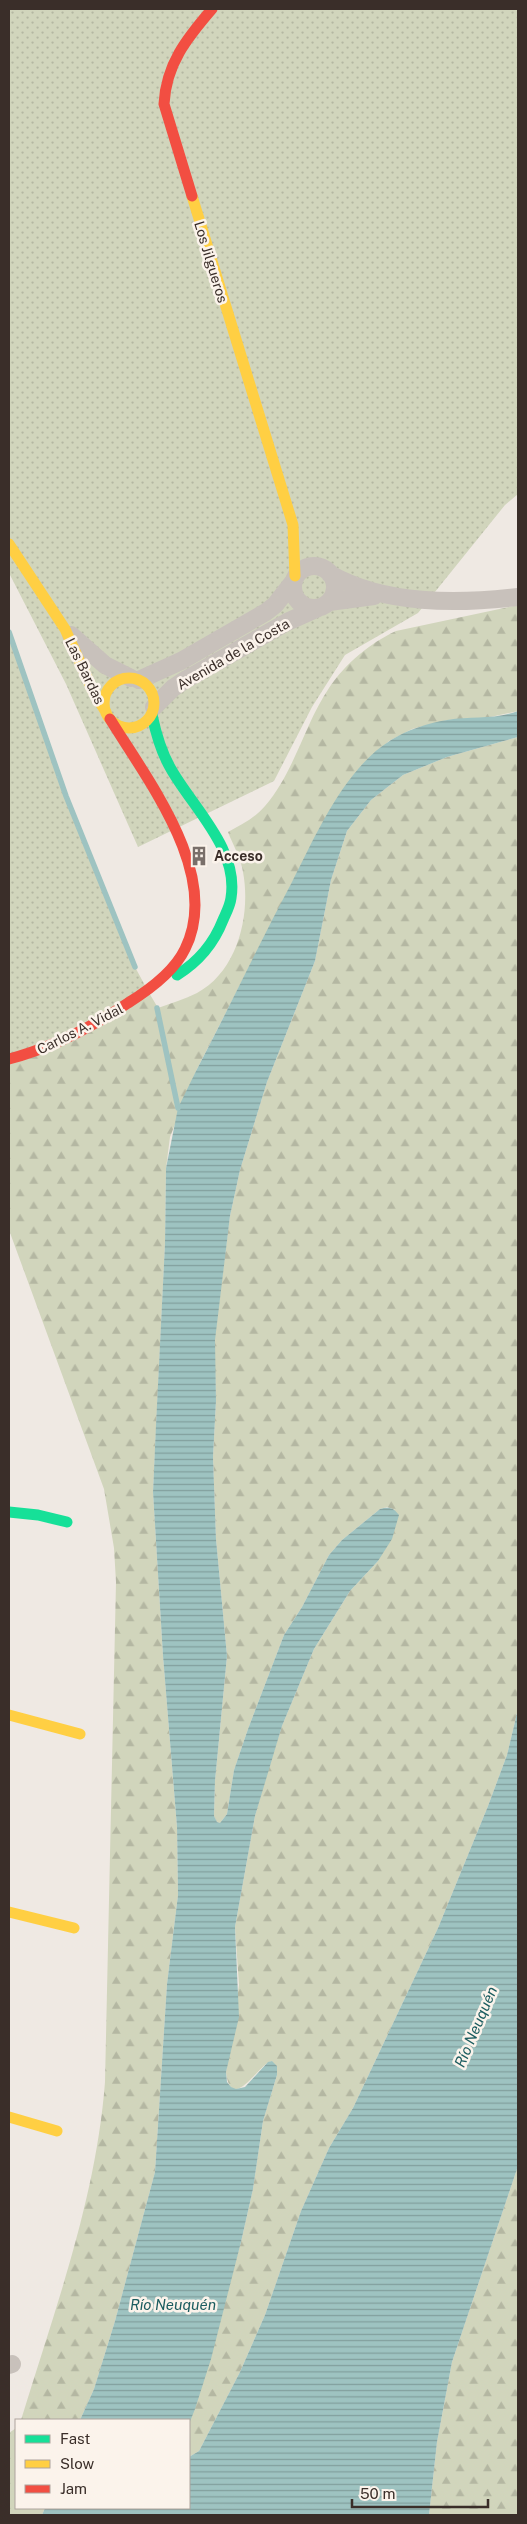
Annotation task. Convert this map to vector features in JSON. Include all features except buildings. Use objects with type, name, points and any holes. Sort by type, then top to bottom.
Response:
[{"type":"street","name":"Los Jilgueros","points":[[212,9],[189,35],[173,60],[164,87],[164,104],[293,525],[305,547],[327,571]]},
{"type":"street","name":"Los Jilgueros","points":[[293,525],[296,557],[294,579]]},
{"type":"street","name":"Las Bardas","points":[[9,544],[64,629],[93,691],[108,716],[116,724],[132,728],[146,722],[153,711],[152,691],[135,679],[105,665],[64,629]]},
{"type":"street","name":"Avenida de la Costa","points":[[135,679],[181,661],[266,612],[275,604],[304,568],[318,566],[354,586],[398,596]]},
{"type":"street","points":[[324,605],[335,590],[327,571]]},
{"type":"street","name":"Avenida de la Costa","points":[[294,579],[294,596],[298,602],[304,606],[324,605]]},
{"type":"street","name":"Avenida de la Costa","points":[[153,711],[173,688],[185,680],[287,622],[324,605],[354,597],[398,596],[468,601],[518,597]]},
{"type":"street","name":"Las Bardas","points":[[108,716],[105,696],[108,689],[114,682],[135,679]]},
{"type":"street","points":[[148,991],[180,973],[208,947],[228,912],[233,884],[226,859],[215,837],[163,757],[156,739],[153,711]]},
{"type":"street","points":[[108,716],[174,827],[189,862],[196,887],[198,911],[190,942],[170,970],[148,991]]},
{"type":"street","name":"Carlos A. Vidal","points":[[9,1059],[54,1044],[115,1013],[148,991]]},
{"type":"street","points":[[9,1512],[38,1515],[67,1522]]},
{"type":"street","points":[[9,1715],[80,1734]]},
{"type":"street","points":[[9,1912],[74,1928]]},
{"type":"street","points":[[9,2117],[57,2131]]},
{"type":"green space","points":[[9,9],[518,9],[518,494],[505,505],[418,613],[345,655],[312,707],[274,781],[138,847],[66,684],[9,573]]},
{"type":"green space","points":[[518,605],[518,711],[481,719],[448,720],[412,729],[389,741],[367,761],[310,848],[196,1071],[170,1137],[166,1168],[165,1243],[153,1492],[163,1656],[177,1827],[178,1895],[167,1984],[155,2172],[115,2321],[94,2389],[80,2419],[21,2419],[60,2295],[83,2211],[93,2169],[105,2082],[116,1582],[114,1548],[104,1489],[9,1230],[9,1059],[148,991],[158,1008],[197,993],[223,971],[232,956],[238,940],[245,906],[242,867],[228,832],[257,814],[275,792],[292,763],[320,702],[335,679],[359,655],[396,631]]},
{"type":"green space","points":[[9,632],[66,796],[135,967],[148,991],[9,1059]]},
{"type":"green space","points":[[518,737],[518,1709],[507,1755],[438,1928],[353,2108],[329,2148],[301,2211],[265,2315],[240,2372],[199,2451],[190,2456],[190,2420],[241,2242],[253,2189],[263,2121],[277,2075],[272,2061],[264,2066],[245,2085],[238,2089],[233,2089],[229,2084],[226,2072],[239,1985],[235,1927],[255,1816],[282,1726],[314,1649],[350,1591],[378,1561],[395,1510],[387,1507],[380,1509],[342,1540],[329,1555],[302,1607],[284,1635],[234,1770],[227,1814],[220,1823],[217,1822],[214,1816],[215,1781],[227,1656],[216,1539],[213,1457],[216,1401],[214,1340],[230,1216],[240,1170],[267,1082],[315,961],[331,880],[347,831],[371,800],[403,775],[447,757]]},
{"type":"green space","points":[[518,2166],[518,2515],[429,2515],[437,2442],[452,2362]]},
{"type":"green space","points":[[15,2429],[15,2509],[45,2509],[42,2515],[9,2515],[9,2433]]},
{"type":"water","name":"Río Neuquén","points":[[518,711],[518,737],[447,757],[403,775],[371,800],[347,831],[331,880],[315,961],[267,1082],[240,1170],[230,1216],[215,1340],[216,1401],[213,1457],[216,1539],[227,1656],[215,1781],[214,1816],[217,1822],[220,1823],[227,1814],[234,1770],[284,1635],[302,1607],[329,1555],[342,1540],[380,1509],[391,1508],[399,1515],[392,1539],[378,1561],[350,1591],[314,1649],[282,1726],[255,1816],[235,1927],[239,2017],[226,2072],[227,2082],[236,2089],[245,2087],[268,2062],[272,2061],[277,2066],[277,2075],[263,2121],[253,2189],[241,2242],[211,2359],[195,2409],[190,2422],[190,2419],[80,2419],[94,2389],[115,2321],[155,2172],[167,1984],[178,1895],[177,1827],[163,1656],[153,1492],[165,1243],[166,1168],[178,1108],[321,824],[345,785],[359,768],[374,752],[391,740],[418,727],[447,720],[509,714]]},
{"type":"water","name":"Río Neuquén","points":[[518,1709],[518,2166],[452,2362],[437,2442],[429,2515],[42,2515],[45,2509],[190,2509],[190,2456],[199,2451],[240,2372],[265,2315],[301,2211],[329,2148],[353,2108],[438,1928],[507,1755]]},
{"type":"waterway","points":[[9,632],[66,796],[135,967]]},
{"type":"waterway","points":[[157,1008],[178,1108]]},
{"type":"traffic: fast","points":[[152,715],[159,743],[167,763],[221,846],[232,880],[230,904],[215,936],[198,958],[177,975]]},
{"type":"traffic: fast","points":[[9,1512],[38,1515],[67,1522]]},
{"type":"traffic: slow","points":[[192,196],[293,525],[295,576]]},
{"type":"traffic: slow","points":[[9,544],[65,629],[93,691],[106,712]]},
{"type":"traffic: slow","points":[[124,678],[134,678],[147,685],[154,698],[154,703],[154,708],[147,721],[134,728],[124,728],[115,724],[108,717],[104,708],[104,698],[108,689],[115,682],[124,678]]},
{"type":"traffic: slow","points":[[9,1715],[80,1734]]},
{"type":"traffic: slow","points":[[9,1912],[74,1928]]},
{"type":"traffic: slow","points":[[9,2117],[57,2131]]},
{"type":"traffic: jam","points":[[192,196],[164,104],[169,76],[179,52],[212,9]]},
{"type":"traffic: jam","points":[[9,1059],[56,1043],[86,1028],[114,1012],[152,986],[168,973],[180,957],[185,949],[194,920],[194,891],[188,860],[176,829],[143,771],[110,719]]},
{"type":"place","name":"Acceso","points":[[199,856]]}]
